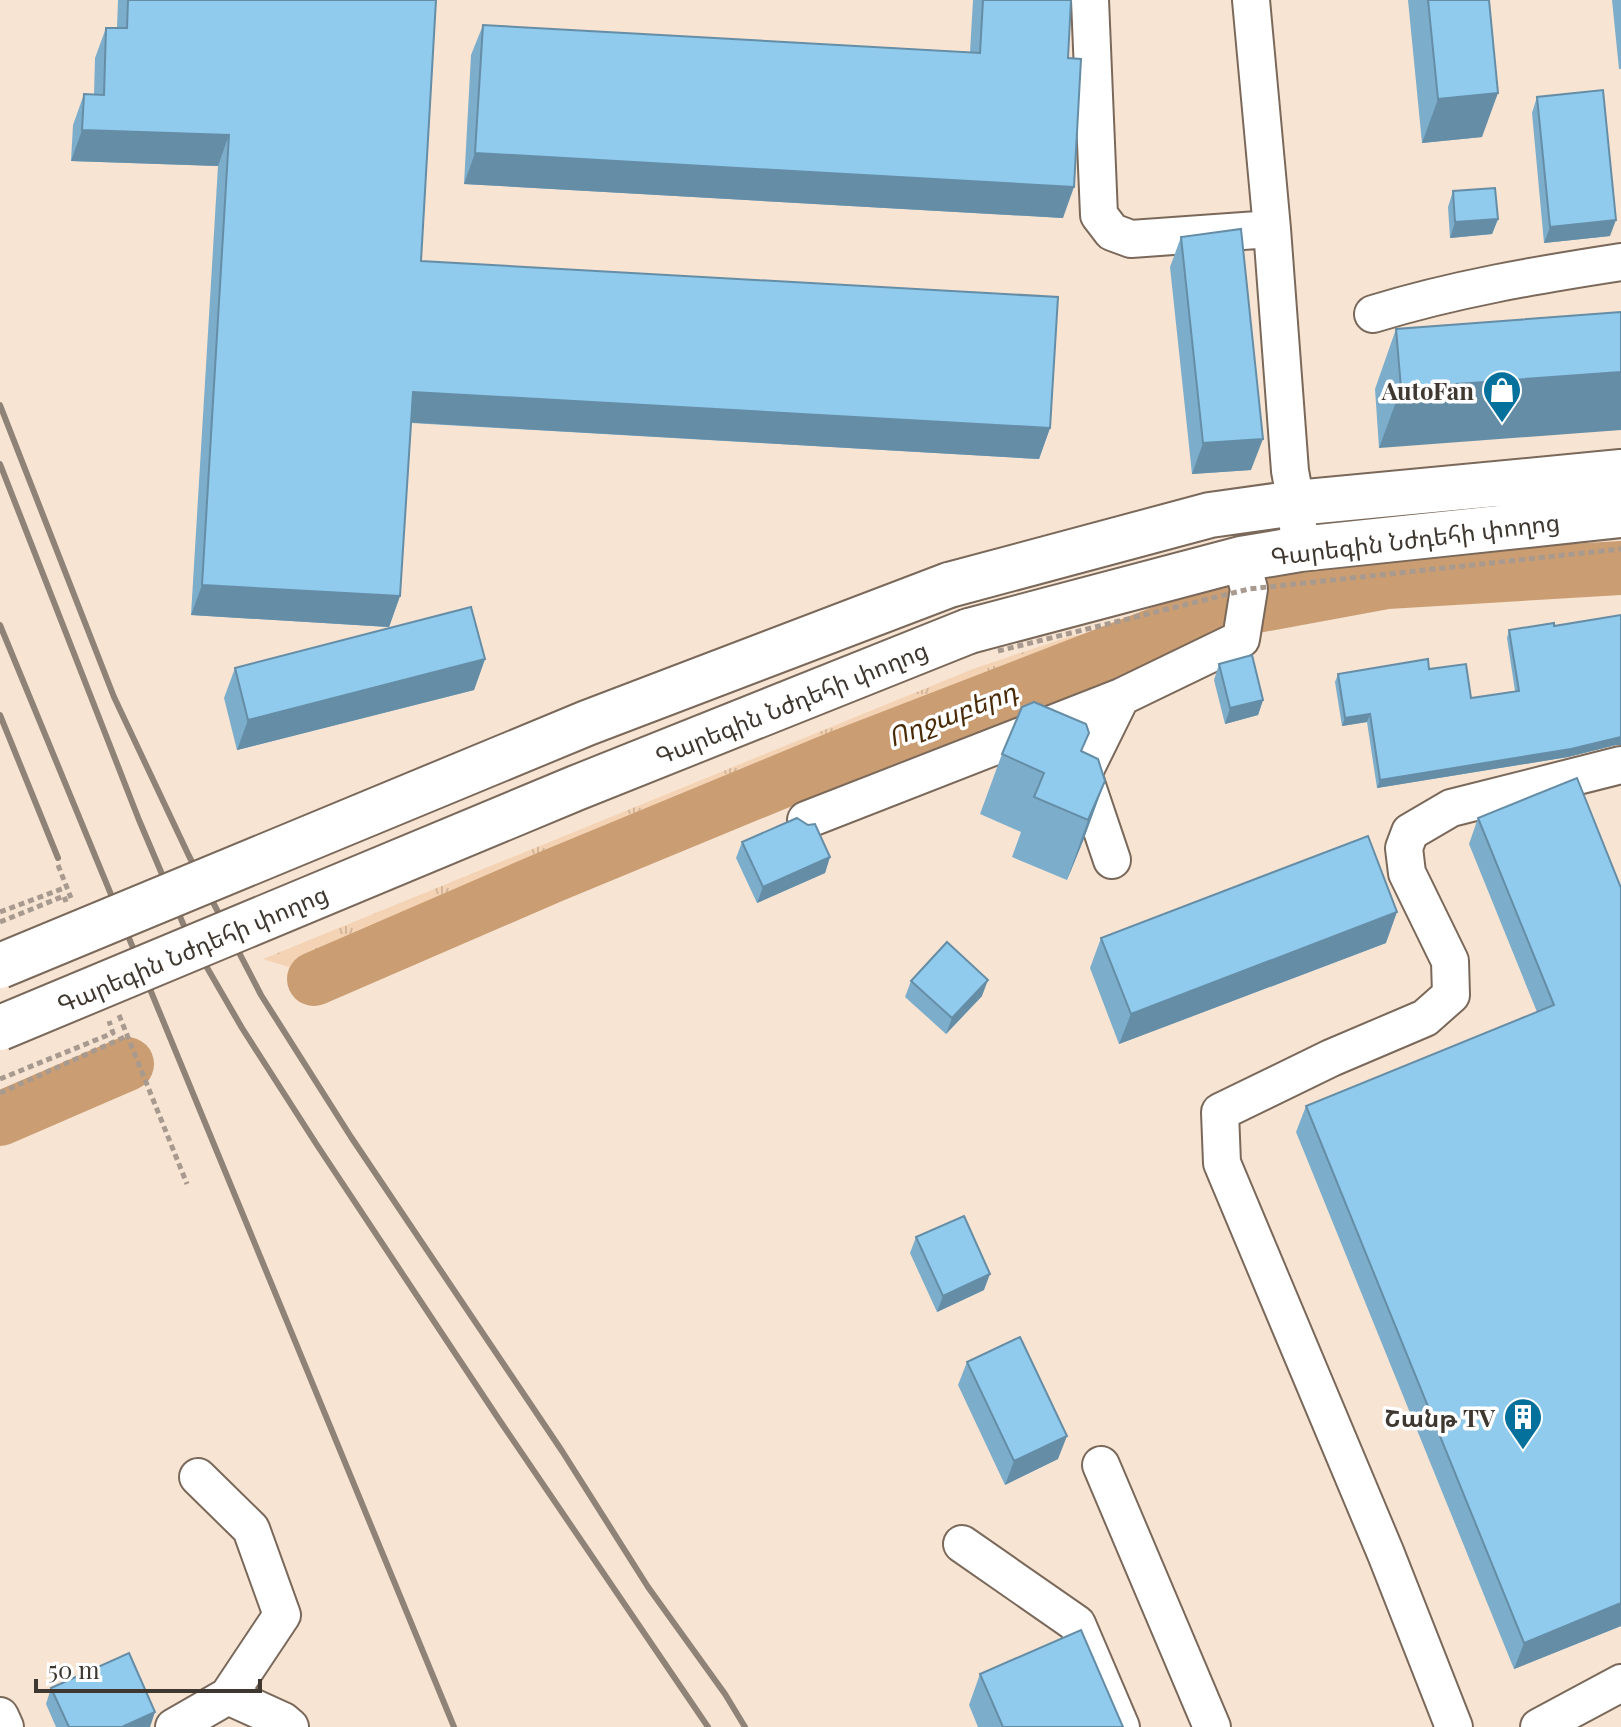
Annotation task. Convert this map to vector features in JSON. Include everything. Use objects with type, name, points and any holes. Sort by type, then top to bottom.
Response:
[{"type":"main road","name":"Գարեգին Նժդեհի փողոց","points":[[0,966],[587,723],[949,585],[1210,515],[1296,503],[1621,472]]},
{"type":"main road","name":"Գարեգին Նժդեհի փողոց","points":[[0,1028],[561,794],[979,642],[1246,582],[1300,549],[1621,515]]},
{"type":"lane","points":[[1090,0],[1099,215],[1112,232],[1131,239],[1272,229]]},
{"type":"lane","points":[[1251,0],[1290,471],[1300,549]]},
{"type":"lane","points":[[1373,314],[1503,282],[1621,262]]},
{"type":"lane","points":[[806,820],[1121,697],[1241,639],[1246,582]]},
{"type":"lane","points":[[1112,860],[1083,774],[1121,697]]},
{"type":"lane","points":[[1454,1727],[1386,1554],[1222,1163],[1220,1112],[1331,1058],[1425,1018],[1451,995],[1450,961],[1407,873],[1404,848],[1410,832],[1451,808],[1621,765]]},
{"type":"lane","points":[[1101,1465],[1212,1727]]},
{"type":"lane","points":[[174,1727],[228,1696],[282,1615],[251,1529],[198,1477]]},
{"type":"lane","points":[[962,1544],[1077,1624],[1121,1727]]},
{"type":"lane","points":[[1539,1727],[1621,1683]]},
{"type":"lane","points":[[228,1696],[290,1727]]},
{"type":"lane","points":[[0,1716],[5,1727]]},
{"type":"path","points":[[979,642],[1246,582],[1621,549]]},
{"type":"path","points":[[58,865],[72,901]]},
{"type":"path","points":[[0,912],[67,887]]},
{"type":"path","points":[[0,922],[64,896]]},
{"type":"path","points":[[117,1008],[187,1184]]},
{"type":"path","points":[[95,1026],[123,1014]]},
{"type":"path","points":[[0,1079],[113,1033],[109,1020]]},
{"type":"path","points":[[0,1093],[127,1036]]},
{"type":"green space","points":[[1187,613],[1188,634],[1181,657],[1135,679],[1036,697],[981,714],[942,736],[888,757],[860,772],[806,784],[459,928],[359,966],[315,975],[263,959],[973,669],[1068,637]]},
{"type":"building","points":[[128,0],[436,0],[421,261],[1058,297],[1050,428],[413,392],[400,596],[202,585],[229,135],[82,130],[84,94],[104,95],[106,28],[127,28]]},
{"type":"building","points":[[983,0],[1071,0],[1068,58],[1081,59],[1074,187],[475,153],[483,25],[980,53]]},
{"type":"building","points":[[1428,0],[1489,0],[1498,93],[1438,99]]},
{"type":"building","points":[[1603,90],[1616,220],[1550,227],[1537,97]]},
{"type":"building","points":[[1495,188],[1498,219],[1455,222],[1453,191]]},
{"type":"building","points":[[1241,229],[1263,439],[1203,443],[1181,237]]},
{"type":"building","points":[[1621,312],[1621,372],[1401,388],[1396,329]]},
{"type":"building","points":[[471,607],[485,659],[248,720],[235,668]]},
{"type":"building","points":[[1621,615],[1621,737],[1571,749],[1380,780],[1370,714],[1345,718],[1338,674],[1428,659],[1429,669],[1466,664],[1471,698],[1519,691],[1509,630]]},
{"type":"building","points":[[1252,655],[1263,700],[1230,708],[1219,664]]},
{"type":"building","points":[[1034,702],[1086,724],[1089,733],[1081,751],[1098,759],[1105,781],[1088,820],[1034,797],[1044,773],[1002,754],[1022,707]]},
{"type":"building","name":"Շանթ TV","points":[[1577,778],[1621,888],[1621,1603],[1524,1643],[1306,1106],[1554,1005],[1478,818]]},
{"type":"building","points":[[797,818],[808,825],[815,824],[830,857],[763,887],[742,842]]},
{"type":"building","points":[[1368,836],[1397,912],[1131,1014],[1101,938]]},
{"type":"building","points":[[947,942],[988,980],[952,1018],[911,981]]},
{"type":"building","points":[[964,1216],[990,1274],[943,1296],[916,1237]]},
{"type":"building","points":[[1020,1337],[1067,1436],[1014,1461],[967,1362]]},
{"type":"building","points":[[1081,1630],[1123,1727],[1003,1727],[980,1674]]},
{"type":"building","points":[[129,1653],[155,1712],[122,1727],[69,1727],[51,1688]]},
{"type":"waterway","name":"Ողջաբերդ","points":[[314,979],[840,757],[1207,615],[1387,582],[1621,568]]},
{"type":"waterway","name":"Ողջաբերդ","points":[[0,1119],[127,1064]]},
{"type":"railway","points":[[0,405],[114,697],[189,856],[261,995],[351,1137],[562,1451],[648,1587],[745,1727]]},
{"type":"railway","points":[[0,464],[139,820],[187,933],[242,1028],[317,1145],[708,1727]]},
{"type":"railway","points":[[0,625],[454,1727]]},
{"type":"railway","points":[[0,715],[58,858]]},
{"type":"place","name":"AutoFan","points":[[1502,424]]},
{"type":"place","name":"Շանթ TV","points":[[1523,1451]]}]
